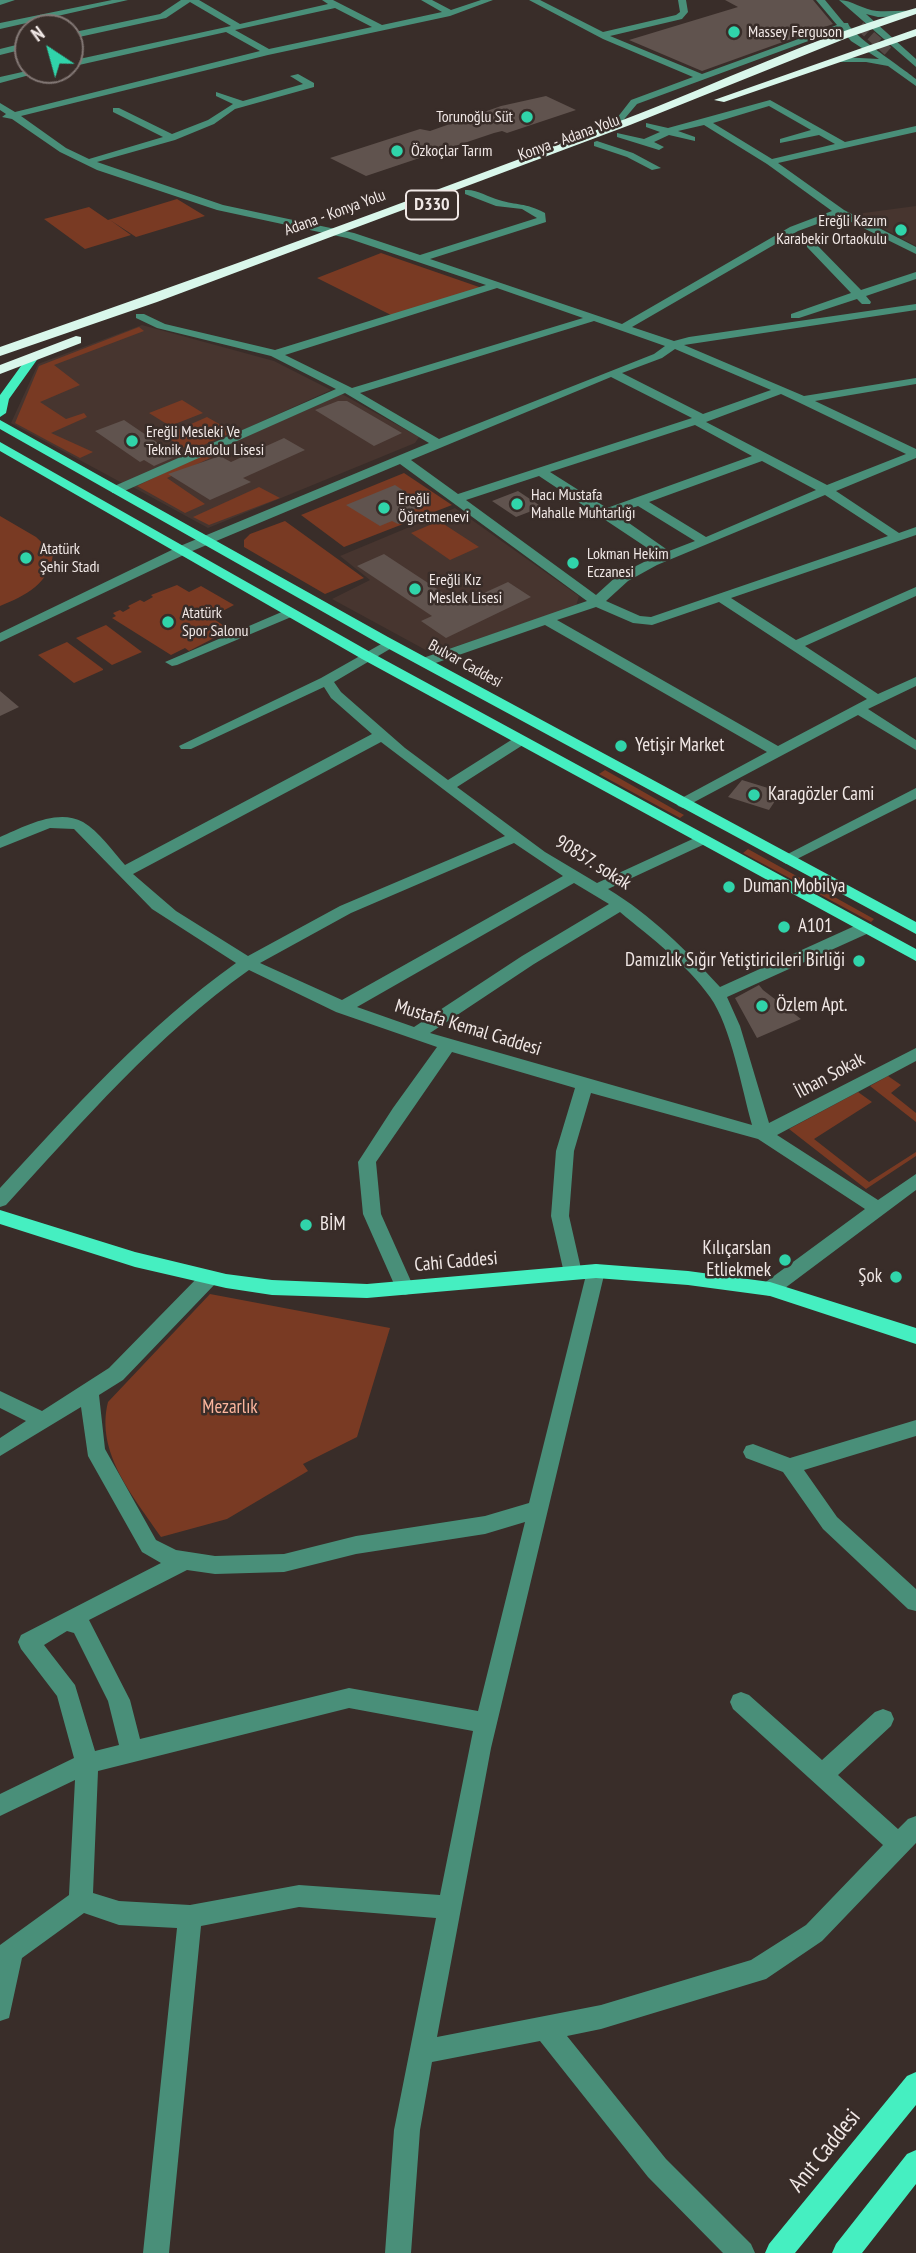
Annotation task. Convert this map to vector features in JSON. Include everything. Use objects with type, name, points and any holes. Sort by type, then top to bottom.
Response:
[{"type":"highway","name":"Adana - Konya Yolu","points":[[0,352],[152,299],[328,232],[618,131],[851,28],[873,26],[913,12]]},
{"type":"highway","name":"Konya - Adana Yolu","points":[[0,370],[350,235],[597,144],[618,131],[649,125],[872,49],[889,46],[916,32]]},
{"type":"main road","points":[[1,420],[3,399],[33,357]]},
{"type":"main road","name":"Bulvar Caddesi","points":[[1,420],[116,490],[390,643],[916,929]]},
{"type":"main road","points":[[0,446],[367,656],[916,956]]},
{"type":"main road","name":"Cahi Caddesi","points":[[0,1217],[116,1256],[209,1278],[301,1291],[336,1293],[584,1272],[688,1278],[770,1289],[916,1336]]},
{"type":"main road","name":"Anıt Caddesi","points":[[778,2253],[916,2085]]},
{"type":"main road","points":[[845,2253],[914,2171]]},
{"type":"street","points":[[0,2],[10,0]]},
{"type":"street","points":[[0,26],[124,0]]},
{"type":"street","points":[[84,33],[163,16],[187,0]]},
{"type":"street","points":[[193,0],[236,25]]},
{"type":"street","points":[[326,0],[379,27]]},
{"type":"street","points":[[425,0],[450,13]]},
{"type":"street","points":[[0,118],[268,52],[450,13],[489,0]]},
{"type":"street","points":[[533,0],[602,34],[701,77]]},
{"type":"street","points":[[602,34],[680,17],[684,12],[682,0]]},
{"type":"street","points":[[820,0],[872,49],[916,83]]},
{"type":"street","points":[[830,0],[851,28]]},
{"type":"street","points":[[843,0],[888,36],[889,46],[916,73]]},
{"type":"street","points":[[84,61],[236,25],[337,5]]},
{"type":"street","points":[[852,8],[878,14],[913,12]]},
{"type":"street","points":[[225,28],[268,52]]},
{"type":"street","points":[[659,147],[618,131],[634,103],[701,77],[851,28]]},
{"type":"street","points":[[889,46],[916,64]]},
{"type":"street","points":[[840,60],[866,59],[891,63]]},
{"type":"street","points":[[88,162],[172,138],[211,122],[232,107],[311,85],[295,75]]},
{"type":"street","points":[[219,94],[242,104]]},
{"type":"street","points":[[645,142],[669,131],[770,103],[845,146]]},
{"type":"street","points":[[0,106],[63,150],[88,162],[220,208],[350,235],[674,345],[781,390],[916,454]]},
{"type":"street","points":[[116,110],[172,138]]},
{"type":"street","points":[[705,122],[770,162],[840,212],[916,251]]},
{"type":"street","points":[[649,125],[692,139]]},
{"type":"street","points":[[770,162],[916,129]]},
{"type":"street","points":[[783,141],[797,135],[820,132]]},
{"type":"street","points":[[597,144],[630,155],[656,168]]},
{"type":"street","points":[[419,259],[541,220],[541,215],[524,206],[500,204],[468,192]]},
{"type":"street","points":[[622,328],[794,229],[840,212]]},
{"type":"street","points":[[811,245],[861,294],[874,313]]},
{"type":"street","points":[[752,330],[916,275]]},
{"type":"street","points":[[275,354],[497,285]]},
{"type":"street","points":[[0,638],[185,550],[403,460],[437,443],[659,356],[674,345],[752,330],[916,307]]},
{"type":"street","points":[[140,316],[161,326],[275,354],[348,391],[437,443]]},
{"type":"street","points":[[116,490],[348,391],[593,318]]},
{"type":"street","points":[[612,373],[826,490],[897,537]]},
{"type":"street","points":[[802,400],[916,381]]},
{"type":"street","points":[[456,499],[700,420],[781,390]]},
{"type":"street","points":[[425,662],[597,602],[612,584],[624,575],[916,454]]},
{"type":"street","points":[[606,513],[763,456]]},
{"type":"street","points":[[403,460],[597,602],[638,620],[652,621],[915,533]]},
{"type":"street","points":[[539,471],[668,556]]},
{"type":"street","points":[[639,501],[705,542]]},
{"type":"street","points":[[795,646],[916,591]]},
{"type":"street","points":[[720,597],[878,699]]},
{"type":"street","points":[[172,662],[291,612]]},
{"type":"street","points":[[548,621],[778,752]]},
{"type":"street","points":[[186,746],[326,681],[390,643]]},
{"type":"street","name":"90857. sokak","points":[[326,681],[336,695],[382,735],[448,786],[516,837],[621,904],[680,954],[718,995],[732,1026],[763,1134]]},
{"type":"street","points":[[683,803],[916,681]]},
{"type":"street","points":[[858,709],[916,746]]},
{"type":"street","points":[[124,872],[382,735]]},
{"type":"street","points":[[448,786],[521,740]]},
{"type":"street","points":[[786,859],[913,796]]},
{"type":"street","name":"Mustafa Kemal Caddesi","points":[[0,843],[45,824],[66,820],[79,826],[167,913],[247,964],[342,1008],[447,1046],[763,1134],[878,1209]]},
{"type":"street","points":[[0,1200],[167,1026],[247,964],[351,905],[516,837]]},
{"type":"street","points":[[596,889],[702,840]]},
{"type":"street","points":[[342,1008],[574,876]]},
{"type":"street","points":[[414,1035],[528,960],[621,904]]},
{"type":"street","points":[[718,995],[864,928]]},
{"type":"street","points":[[405,1288],[372,1214],[367,1162],[447,1046]]},
{"type":"street","name":"İlhan Sokak","points":[[763,1134],[916,1054]]},
{"type":"street","points":[[398,2253],[407,2130],[486,1723],[538,1509],[584,1272],[560,1216],[565,1152],[584,1085]]},
{"type":"street","points":[[770,1289],[916,1181]]},
{"type":"street","points":[[0,1448],[116,1374],[209,1278]]},
{"type":"street","points":[[89,1393],[95,1450],[149,1546],[173,1559],[215,1565],[284,1563],[356,1545],[485,1525],[538,1509]]},
{"type":"street","points":[[0,1399],[42,1420]]},
{"type":"street","points":[[790,1466],[916,1428]]},
{"type":"street","points":[[753,1452],[790,1466],[830,1523],[916,1602]]},
{"type":"street","points":[[81,1901],[87,1763],[67,1692],[29,1642],[185,1560]]},
{"type":"street","points":[[65,1621],[81,1626],[101,1661],[119,1700],[132,1752]]},
{"type":"street","points":[[0,1805],[87,1763],[349,1698],[486,1723]]},
{"type":"street","points":[[422,2052],[601,2017],[757,1970],[814,1933],[908,1836],[822,1775],[741,1702]]},
{"type":"street","points":[[822,1775],[883,1719]]},
{"type":"street","points":[[81,1901],[119,1913],[190,1917],[299,1896],[450,1907]]},
{"type":"street","points":[[0,2009],[5,1957],[81,1901]]},
{"type":"street","points":[[156,2253],[190,1917]]},
{"type":"street","points":[[545,2028],[657,2168],[742,2253]]},
{"type":"shaded area","name":"Ereğli Kazım Karabekir Ortaokulu","points":[[916,206],[916,246],[856,214]]},
{"type":"shaded area","points":[[142,325],[274,361],[331,390],[124,484],[11,423],[38,364]]},
{"type":"shaded area","points":[[340,393],[419,437],[415,443],[208,528],[131,486]]},
{"type":"shaded area","points":[[455,508],[579,596],[576,606],[433,654],[332,599],[370,580],[340,556]]},
{"type":"green space","points":[[177,199],[205,216],[136,237],[110,220],[131,235],[85,249],[44,219],[89,207],[108,220]]},
{"type":"green space","points":[[381,253],[482,288],[393,316],[317,278]]},
{"type":"green space","points":[[139,327],[144,331],[54,365],[80,385],[40,402],[66,419],[84,413],[87,417],[51,433],[93,452],[80,458],[15,423],[39,366]]},
{"type":"green space","points":[[182,400],[203,413],[170,426],[149,413]]},
{"type":"green space","points":[[207,417],[233,432],[190,451],[164,436]]},
{"type":"green space","points":[[212,450],[219,454],[167,478],[205,504],[185,513],[137,486]]},
{"type":"green space","points":[[404,473],[452,505],[344,547],[301,515]]},
{"type":"green space","points":[[259,487],[280,498],[209,525],[193,517]]},
{"type":"green space","name":"Atatürk Şehir Stadı","points":[[0,516],[36,537],[53,553],[47,573],[35,587],[0,606]]},
{"type":"green space","points":[[285,521],[364,578],[325,594],[244,547],[244,540],[250,534]]},
{"type":"green space","points":[[439,521],[479,547],[450,560],[411,533]]},
{"type":"green space","name":"Atatürk Spor Salonu","points":[[177,585],[189,592],[201,586],[234,605],[211,617],[224,626],[212,632],[218,636],[189,651],[185,648],[171,655],[112,618],[116,616],[113,613],[120,610],[123,612],[140,600],[144,602],[153,597],[151,595]]},
{"type":"green space","points":[[106,625],[142,652],[112,665],[76,638]]},
{"type":"green space","points":[[67,642],[103,670],[74,683],[38,655]]},
{"type":"green space","points":[[605,770],[684,815],[680,818],[599,774]]},
{"type":"green space","points":[[748,849],[874,919],[871,922],[743,853]]},
{"type":"green space","points":[[888,1076],[901,1085],[891,1093],[916,1113],[916,1122],[870,1086]]},
{"type":"green space","points":[[858,1092],[872,1102],[814,1139],[869,1182],[916,1152],[916,1156],[866,1189],[789,1129]]},
{"type":"green space","name":"Mezarlık","points":[[210,1294],[390,1328],[357,1437],[303,1464],[308,1471],[227,1519],[161,1537],[119,1474],[112,1457],[105,1421],[108,1402]]},
{"type":"building","name":"Massey Ferguson","points":[[725,0],[813,0],[833,24],[702,71],[629,40],[738,7]]},
{"type":"building","points":[[546,96],[576,110],[507,133],[494,133],[366,176],[330,158],[420,129],[430,131],[501,106]]},
{"type":"building","points":[[338,401],[347,401],[402,433],[374,446],[315,410]]},
{"type":"building","name":"Ereğli Mesleki Ve Teknik Anadolu Lisesi","points":[[124,420],[177,456],[154,466],[144,460],[140,462],[95,431]]},
{"type":"building","points":[[284,438],[305,450],[243,478],[251,482],[210,500],[168,474],[220,456],[231,462]]},
{"type":"building","name":"Ereğli Öğretmenevi","points":[[395,485],[425,505],[412,510],[419,515],[398,524],[392,521],[380,526],[346,505]]},
{"type":"building","name":"Hacı Mustafa Mahalle Muhtarlığı","points":[[518,491],[542,507],[516,517],[492,501]]},
{"type":"building","name":"Ereğli Kız Meslek Lisesi","points":[[384,554],[460,604],[508,582],[531,597],[446,638],[421,621],[432,616],[357,566]]},
{"type":"building","points":[[0,691],[19,707],[0,716]]},
{"type":"building","name":"Karagözler Cami","points":[[742,780],[781,792],[769,810],[728,797]]},
{"type":"building","name":"Özlem Apt.","points":[[759,985],[801,1019],[757,1038],[735,998]]},
{"type":"tunnel","points":[[860,26],[888,51]]},
{"type":"place","name":"Massey Ferguson","points":[[734,32]]},
{"type":"place","name":"Torunoğlu Süt","points":[[527,117]]},
{"type":"place","name":"Özkoçlar Tarım","points":[[397,151]]},
{"type":"place","name":"Ereğli Kazım Karabekir Ortaokulu","points":[[901,230]]},
{"type":"place","name":"Ereğli Mesleki Ve Teknik Anadolu Lisesi","points":[[132,441]]},
{"type":"place","name":"Hacı Mustafa Mahalle Muhtarlığı","points":[[517,504]]},
{"type":"place","name":"Ereğli Öğretmenevi","points":[[384,508]]},
{"type":"place","name":"Atatürk Şehir Stadı","points":[[26,558]]},
{"type":"place","name":"Lokman Hekim Eczanesi","points":[[573,563]]},
{"type":"place","name":"Ereğli Kız Meslek Lisesi","points":[[415,589]]},
{"type":"place","name":"Atatürk Spor Salonu","points":[[168,622]]},
{"type":"place","name":"Yetişir Market","points":[[621,746]]},
{"type":"place","name":"Karagözler Cami","points":[[754,795]]},
{"type":"place","name":"Duman Mobilya","points":[[729,887]]},
{"type":"place","name":"A101","points":[[784,927]]},
{"type":"place","name":"Damızlık Sığır Yetiştiricileri Birliği","points":[[859,961]]},
{"type":"place","name":"Özlem Apt.","points":[[762,1006]]},
{"type":"place","name":"BİM","points":[[306,1225]]},
{"type":"place","name":"Kılıçarslan Etliekmek","points":[[785,1260]]},
{"type":"place","name":"Şok","points":[[896,1277]]}]
